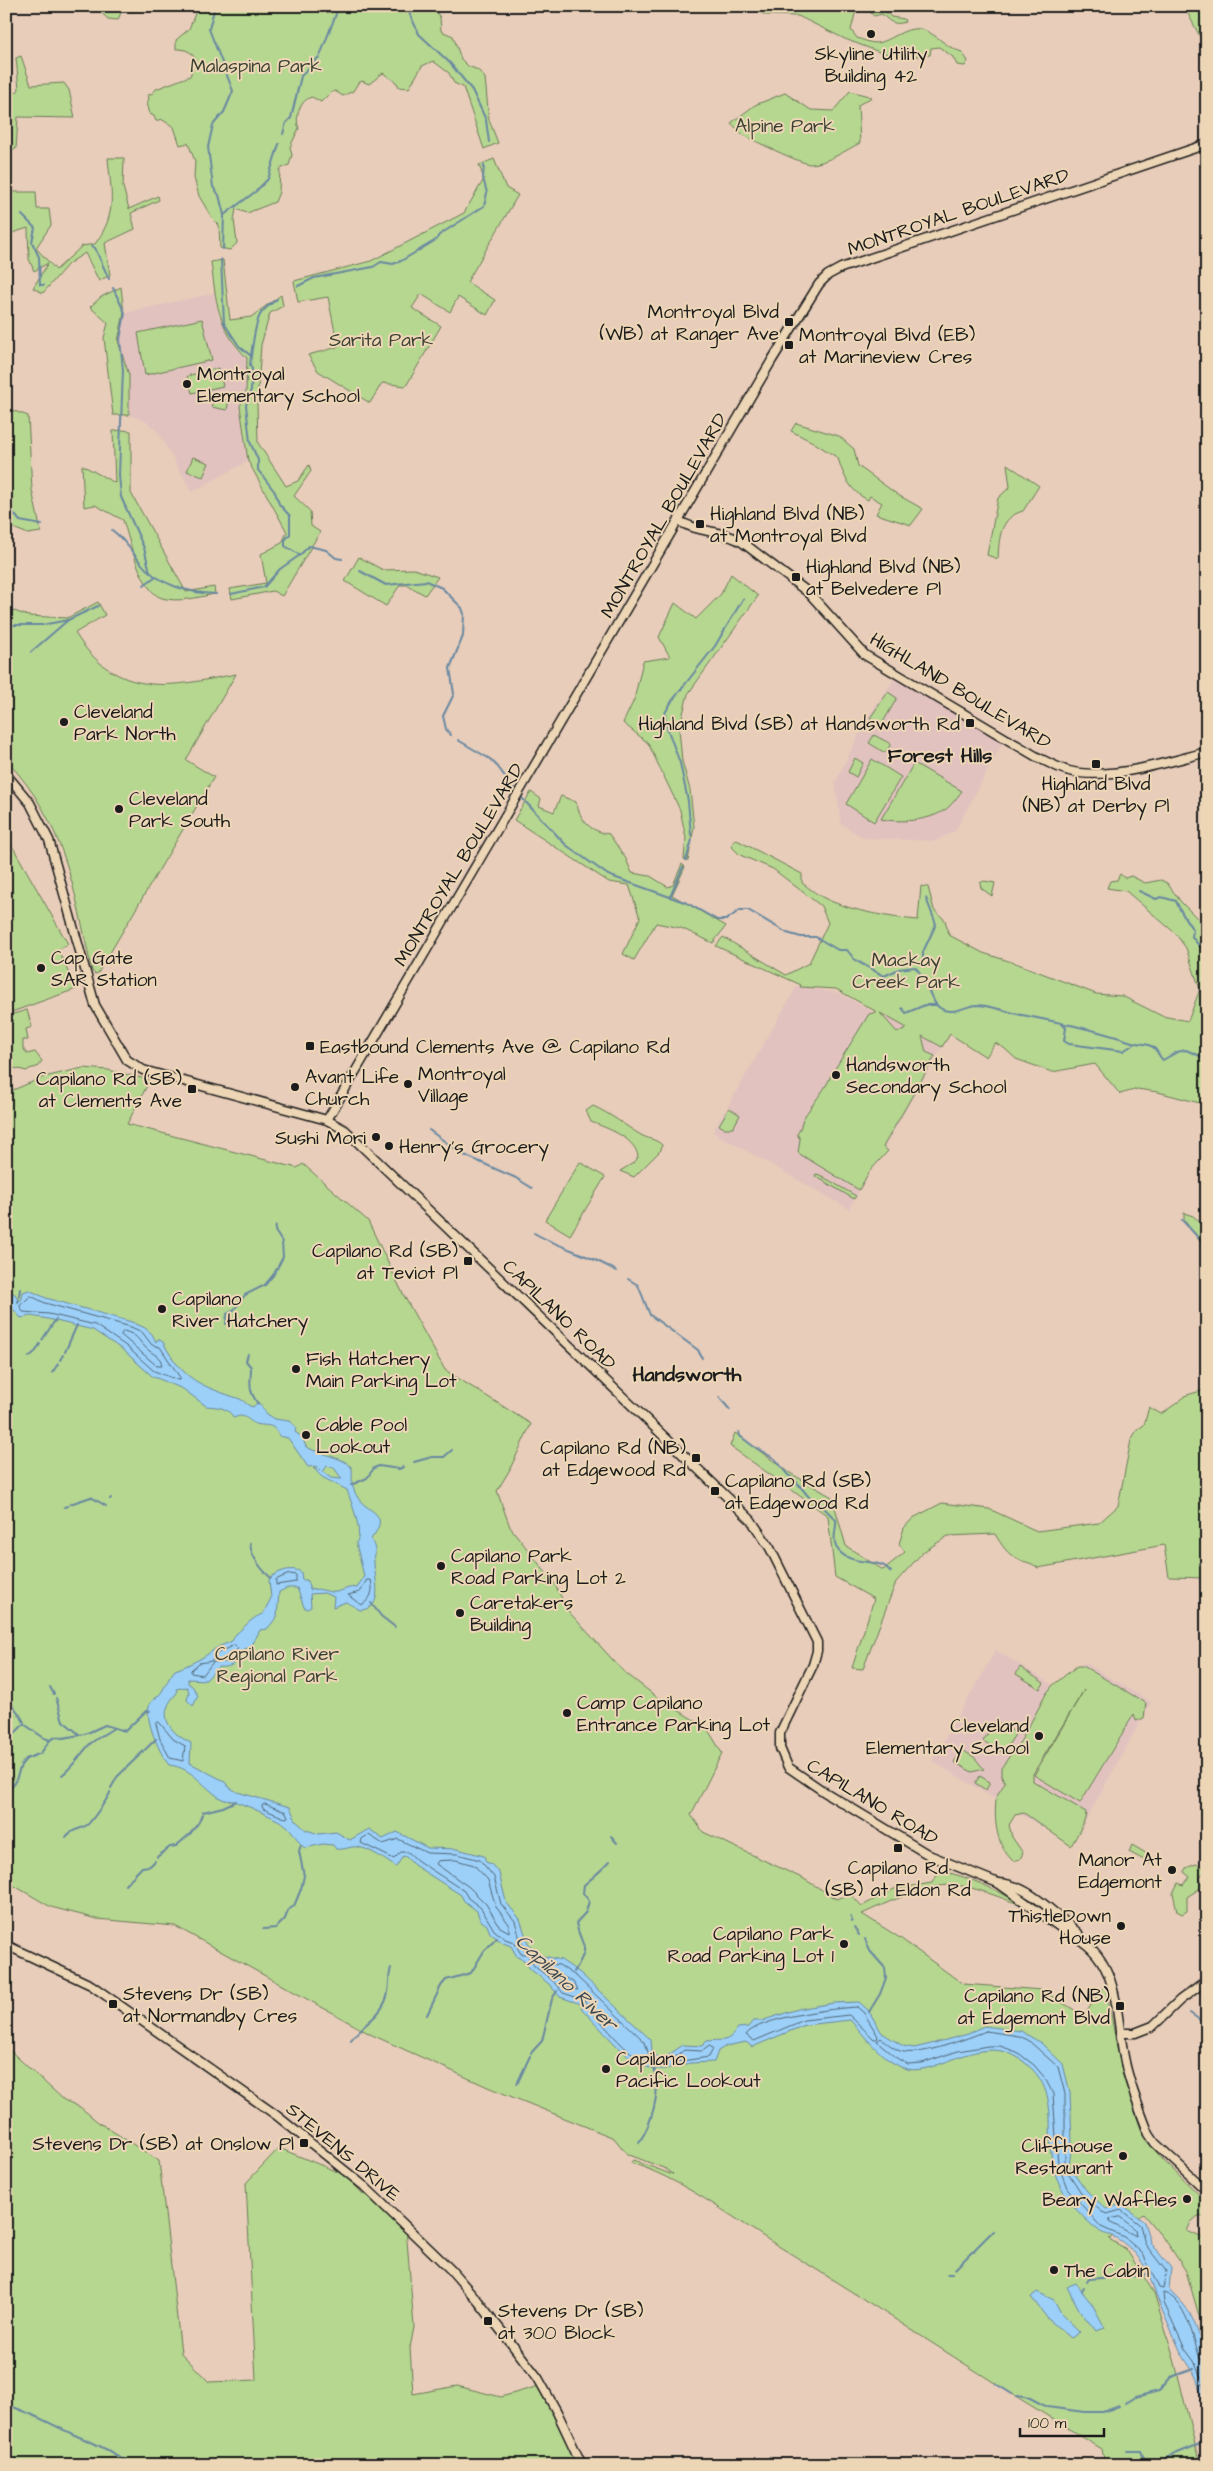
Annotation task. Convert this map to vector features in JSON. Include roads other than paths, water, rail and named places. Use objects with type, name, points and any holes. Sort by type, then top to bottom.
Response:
[{"type":"street","name":"MONTROYAL BOULEVARD","points":[[327,1120],[807,303],[828,275],[842,268],[1207,144]]},
{"type":"street","name":"HIGHLAND BOULEVARD","points":[[679,521],[694,528],[731,536],[742,542],[809,593],[865,655],[1036,757],[1053,765],[1069,771],[1106,773],[1151,766],[1207,752]]},
{"type":"street","name":"CAPILANO ROAD","points":[[6,774],[30,803],[50,840],[92,996],[127,1060],[137,1068],[327,1120],[345,1130],[716,1486],[762,1533],[817,1642],[817,1651],[813,1665],[780,1733],[780,1748],[788,1767],[822,1791],[929,1855],[998,1883],[1071,1935],[1080,1939],[1099,1957],[1110,1976],[1115,1992],[1125,2063],[1149,2134],[1155,2143],[1207,2191]]},
{"type":"street","name":"CAPILANO ROAD","points":[[998,1883],[1007,1884],[1041,1902],[1078,1933],[1080,1939]]},
{"type":"street","points":[[1016,1896],[1041,1902]]},
{"type":"street","points":[[1044,1914],[1071,1927]]},
{"type":"street","name":"STEVENS DRIVE","points":[[6,1945],[91,1985],[276,2115],[371,2192],[451,2270],[526,2362],[538,2378],[557,2412],[582,2465]]},
{"type":"street","points":[[1120,2034],[1135,2033],[1153,2026],[1180,2000],[1207,1980]]},
{"type":"water","name":"Capilano River","points":[[29,1290],[46,1298],[132,1322],[145,1328],[152,1334],[156,1342],[158,1339],[163,1342],[170,1355],[186,1374],[204,1386],[240,1399],[253,1407],[258,1402],[267,1414],[275,1419],[289,1421],[296,1427],[295,1432],[302,1437],[306,1447],[315,1451],[322,1450],[324,1454],[347,1463],[351,1467],[352,1482],[358,1498],[379,1519],[377,1530],[371,1539],[375,1551],[377,1591],[373,1604],[368,1608],[360,1610],[346,1602],[333,1607],[334,1597],[324,1593],[310,1594],[311,1607],[307,1609],[304,1607],[297,1588],[287,1588],[279,1592],[277,1617],[267,1629],[260,1630],[251,1647],[244,1649],[234,1664],[228,1667],[218,1667],[206,1680],[188,1679],[188,1683],[193,1687],[198,1696],[193,1706],[187,1700],[189,1692],[187,1687],[176,1689],[177,1693],[167,1708],[166,1715],[171,1728],[176,1734],[191,1743],[190,1763],[224,1781],[237,1792],[290,1807],[296,1821],[306,1830],[319,1834],[336,1832],[350,1840],[369,1829],[383,1839],[397,1832],[428,1848],[457,1849],[484,1856],[486,1862],[491,1864],[499,1873],[506,1902],[520,1919],[528,1943],[539,1955],[561,1960],[580,1973],[651,2040],[652,2052],[658,2058],[664,2058],[683,2045],[702,2046],[707,2041],[728,2039],[738,2028],[748,2027],[753,2021],[761,2021],[798,2009],[834,2003],[859,2002],[868,2010],[882,2033],[903,2046],[914,2048],[927,2045],[968,2034],[984,2026],[1021,2031],[1041,2043],[1063,2064],[1070,2093],[1072,2142],[1069,2166],[1086,2190],[1106,2209],[1122,2204],[1144,2222],[1150,2242],[1171,2268],[1169,2289],[1187,2308],[1198,2333],[1206,2367],[1208,2404],[1207,2458],[1198,2383],[1172,2333],[1148,2274],[1142,2262],[1133,2251],[1119,2240],[1101,2232],[1092,2225],[1080,2214],[1065,2195],[1053,2164],[1050,2115],[1043,2085],[1033,2070],[1017,2057],[1003,2051],[988,2050],[959,2057],[932,2067],[919,2070],[907,2069],[883,2055],[850,2020],[805,2025],[752,2047],[746,2042],[726,2046],[718,2051],[714,2062],[691,2063],[665,2069],[653,2069],[638,2064],[616,2045],[582,2009],[581,2004],[560,1997],[549,1984],[530,1969],[524,1960],[517,1957],[511,1946],[503,1943],[490,1933],[487,1925],[480,1920],[477,1911],[464,1901],[461,1895],[414,1865],[406,1857],[403,1856],[396,1867],[363,1848],[336,1849],[333,1845],[323,1844],[305,1848],[283,1823],[244,1805],[222,1799],[185,1770],[169,1765],[157,1745],[151,1727],[148,1710],[150,1704],[161,1693],[175,1670],[196,1661],[232,1641],[236,1634],[249,1622],[263,1614],[271,1598],[269,1579],[276,1574],[297,1570],[301,1572],[302,1580],[307,1580],[310,1590],[317,1589],[336,1592],[357,1588],[364,1576],[356,1543],[359,1532],[354,1509],[347,1490],[322,1477],[313,1468],[320,1470],[316,1466],[308,1467],[288,1438],[279,1436],[272,1427],[256,1424],[241,1416],[234,1418],[232,1414],[218,1407],[206,1406],[183,1389],[152,1376],[123,1350],[93,1330],[31,1316],[21,1318],[6,1301],[6,1291],[15,1294],[19,1301],[22,1299],[23,1292]],"holes":[[[327,1466],[334,1468],[342,1479],[331,1478],[323,1472]]]},
{"type":"water","points":[[1075,2283],[1092,2304],[1105,2328],[1096,2331],[1080,2311],[1067,2287]]},
{"type":"water","points":[[1037,2292],[1054,2300],[1061,2313],[1080,2332],[1071,2338],[1048,2319],[1031,2297]]},
{"type":"waterway","points":[[215,6],[209,29],[233,91],[224,112],[213,125],[208,147],[213,187],[219,195],[224,215],[223,249]]},
{"type":"waterway","points":[[283,134],[286,123],[291,118],[301,76],[320,56],[339,6]]},
{"type":"waterway","points":[[406,6],[419,34],[450,63],[472,90],[486,120],[489,142]]},
{"type":"waterway","points":[[224,215],[255,192],[268,179],[279,144]]},
{"type":"waterway","points":[[298,286],[314,278],[373,267],[381,262],[393,264],[436,240],[439,235],[484,206],[487,193],[483,178],[484,165]]},
{"type":"waterway","points":[[22,215],[35,228],[32,242],[39,257],[40,285],[44,285]]},
{"type":"waterway","points":[[91,246],[95,248],[109,279]]},
{"type":"waterway","points":[[221,259],[224,323],[239,346],[250,355]]},
{"type":"waterway","points":[[113,288],[125,313],[120,339],[123,370],[119,475],[121,497],[144,548],[150,572]]},
{"type":"waterway","points":[[277,299],[260,315],[256,325],[250,365],[252,369],[251,390],[246,405],[250,442],[258,460],[258,470],[275,492],[279,504],[290,516],[290,534],[285,540],[285,546],[300,555],[309,546],[326,550],[336,558],[342,559]]},
{"type":"waterway","points":[[6,504],[20,521],[42,525]]},
{"type":"waterway","points":[[112,530],[124,541],[147,570],[156,577],[185,590],[216,594]]},
{"type":"waterway","points":[[231,594],[264,587],[280,569],[300,555]]},
{"type":"waterway","points":[[360,571],[386,585],[426,581],[442,588],[462,608],[464,614],[463,636],[450,668],[454,694],[443,716],[446,729],[451,735]]},
{"type":"waterway","points":[[144,585],[156,576]]},
{"type":"waterway","points":[[691,835],[688,801],[680,763],[666,725],[665,713],[672,701],[715,646],[743,599]]},
{"type":"waterway","points":[[6,625],[42,625],[68,620],[98,606]]},
{"type":"waterway","points":[[31,652],[68,620]]},
{"type":"waterway","points":[[458,740],[490,759],[517,793]]},
{"type":"waterway","points":[[520,796],[566,845],[608,875],[687,903],[717,920],[726,920],[740,910],[748,910],[787,933],[801,937],[816,937],[838,950],[847,950],[855,960],[884,976],[899,969],[915,967],[922,976],[936,1005],[945,1010],[954,1011],[977,1005],[997,1008],[1118,1037],[1134,1043],[1149,1045],[1155,1049],[1163,1060],[1177,1052],[1186,1050],[1207,1059]]},
{"type":"waterway","points":[[686,860],[692,840]]},
{"type":"waterway","points":[[670,897],[683,867]]},
{"type":"waterway","points":[[1139,891],[1156,899],[1161,897],[1176,901],[1193,930],[1192,937],[1207,955]]},
{"type":"waterway","points":[[923,960],[923,952],[936,924],[926,898]]},
{"type":"waterway","points":[[902,1008],[906,1013],[925,1005],[936,1005]]},
{"type":"waterway","points":[[1062,1024],[1066,1028],[1064,1041],[1069,1044],[1123,1051],[1136,1043]]},
{"type":"waterway","points":[[429,1130],[462,1154],[516,1178],[532,1188]]},
{"type":"waterway","points":[[1182,1220],[1207,1247]]},
{"type":"waterway","points":[[226,1324],[227,1314],[233,1311],[245,1295],[265,1285],[274,1274],[283,1257],[282,1242],[275,1231],[276,1226]]},
{"type":"waterway","points":[[534,1233],[596,1260],[616,1271]]},
{"type":"waterway","points":[[628,1279],[638,1285],[650,1315],[698,1350],[702,1358]]},
{"type":"waterway","points":[[18,1302],[20,1289]]},
{"type":"waterway","points":[[42,1340],[56,1319]]},
{"type":"waterway","points":[[65,1352],[77,1325]]},
{"type":"waterway","points":[[29,1357],[40,1344]]},
{"type":"waterway","points":[[248,1354],[246,1361],[251,1367],[251,1390],[258,1404]]},
{"type":"waterway","points":[[60,1360],[63,1355]]},
{"type":"waterway","points":[[52,1373],[58,1364]]},
{"type":"waterway","points":[[719,1397],[730,1410]]},
{"type":"waterway","points":[[739,1432],[740,1436],[753,1446],[775,1459],[808,1496],[818,1502],[836,1520],[835,1544],[840,1552],[851,1559],[876,1563],[891,1572]]},
{"type":"waterway","points":[[414,1462],[432,1457],[444,1457],[452,1450]]},
{"type":"waterway","points":[[351,1485],[367,1478],[374,1468],[379,1466],[399,1469],[403,1467]]},
{"type":"waterway","points":[[70,1504],[91,1497],[106,1506]]},
{"type":"waterway","points":[[64,1507],[68,1506]]},
{"type":"waterway","points":[[250,1543],[252,1553],[257,1562],[271,1578]]},
{"type":"waterway","points":[[371,1603],[381,1616],[395,1627]]},
{"type":"waterway","points":[[50,1687],[54,1694]]},
{"type":"waterway","points":[[6,1694],[24,1723]]},
{"type":"waterway","points":[[56,1698],[63,1721],[79,1734]]},
{"type":"waterway","points":[[6,1731],[14,1734],[24,1724],[50,1740],[56,1737],[63,1738],[85,1734],[105,1725],[125,1731],[146,1711],[150,1711]]},
{"type":"waterway","points":[[62,1775],[91,1743],[114,1728]]},
{"type":"waterway","points":[[111,1788],[117,1777],[156,1739]]},
{"type":"waterway","points":[[6,1793],[15,1783],[21,1765],[26,1759],[41,1753],[50,1740]]},
{"type":"waterway","points":[[66,1837],[70,1832],[89,1823],[104,1804],[110,1792]]},
{"type":"waterway","points":[[157,1857],[170,1847],[176,1846],[190,1834],[199,1822],[203,1812],[223,1807],[236,1801]]},
{"type":"waterway","points":[[611,1836],[617,1843]]},
{"type":"waterway","points":[[263,1929],[276,1928],[285,1919],[288,1910],[294,1906],[304,1876],[299,1851],[301,1845]]},
{"type":"waterway","points":[[125,1885],[142,1867],[150,1866],[155,1861]]},
{"type":"waterway","name":"Capilano River","points":[[574,1972],[584,1951],[576,1923],[586,1912],[589,1901],[583,1893],[584,1885],[610,1861]]},
{"type":"waterway","points":[[851,1917],[852,1921]]},
{"type":"waterway","points":[[854,1927],[859,1935]]},
{"type":"waterway","points":[[427,2015],[441,1986],[446,1980],[471,1973],[484,1951],[497,1938]]},
{"type":"waterway","points":[[865,1939],[870,1951],[885,1968],[886,1978],[880,1994],[869,2012]]},
{"type":"waterway","points":[[351,2040],[382,2008],[388,1994],[391,1968]]},
{"type":"waterway","name":"Capilano River","points":[[531,2053],[542,2041],[552,1999],[557,1991]]},
{"type":"waterway","points":[[1190,2013],[1207,2025]]},
{"type":"waterway","points":[[517,2084],[530,2056]]},
{"type":"waterway","points":[[639,2142],[648,2127],[654,2107],[657,2087],[654,2069]]},
{"type":"waterway","points":[[955,2269],[993,2231]]},
{"type":"waterway","points":[[947,2274],[952,2274]]},
{"type":"waterway","points":[[1087,2282],[1089,2279],[1150,2274]]},
{"type":"waterway","points":[[1125,2403],[1135,2397],[1159,2391],[1171,2377],[1194,2369]]},
{"type":"waterway","points":[[996,2384],[1012,2394]]},
{"type":"waterway","points":[[1017,2396],[1030,2398],[1047,2407],[1084,2412],[1103,2412],[1119,2406]]},
{"type":"waterway","points":[[6,2405],[34,2415],[99,2446],[132,2465]]},
{"type":"waterway","points":[[1156,2465],[1163,2459],[1207,2441]]},
{"type":"waterway","points":[[1127,2451],[1141,2451],[1147,2465]]},
{"type":"place","name":"Skyline Utility Building 42","points":[[871,34]]},
{"type":"place","name":"Montroyal Blvd (WB) at Ranger Ave","points":[[789,322]]},
{"type":"place","name":"Montroyal Blvd (EB) at Marineview Cres","points":[[789,345]]},
{"type":"place","name":"Montroyal Elementary School","points":[[187,384]]},
{"type":"place","name":"Highland Blvd (NB) at Montroyal Blvd","points":[[700,524]]},
{"type":"place","name":"Highland Blvd (NB) at Belvedere Pl","points":[[796,577]]},
{"type":"place","name":"Cleveland Park North","points":[[64,722]]},
{"type":"place","name":"Highland Blvd (SB) at Handsworth Rd","points":[[970,723]]},
{"type":"place","name":"Highland Blvd (NB) at Derby Pl","points":[[1096,764]]},
{"type":"place","name":"Cleveland Park South","points":[[119,809]]},
{"type":"place","name":"Cap Gate SAR Station","points":[[41,968]]},
{"type":"place","name":"Eastbound Clements Ave @ Capilano Rd","points":[[310,1046]]},
{"type":"place","name":"Handsworth Secondary School","points":[[836,1075]]},
{"type":"place","name":"Montroyal Village","points":[[408,1084]]},
{"type":"place","name":"Avant Life Church","points":[[295,1087]]},
{"type":"place","name":"Capilano Rd (SB) at Clements Ave","points":[[192,1089]]},
{"type":"place","name":"Sushi Mori","points":[[376,1137]]},
{"type":"place","name":"Henry's Grocery","points":[[389,1146]]},
{"type":"place","name":"Capilano Rd (SB) at Teviot Pl","points":[[468,1261]]},
{"type":"place","name":"Capilano River Hatchery","points":[[162,1309]]},
{"type":"place","name":"Fish Hatchery Main Parking Lot","points":[[296,1369]]},
{"type":"place","name":"Cable Pool Lookout","points":[[306,1435]]},
{"type":"place","name":"Capilano Rd (NB) at Edgewood Rd","points":[[696,1458]]},
{"type":"place","name":"Capilano Rd (SB) at Edgewood Rd","points":[[715,1491]]},
{"type":"place","name":"Capilano Park Road Parking Lot 2","points":[[441,1566]]},
{"type":"place","name":"Caretakers Building","points":[[460,1613]]},
{"type":"place","name":"Camp Capilano Entrance Parking Lot","points":[[567,1713]]},
{"type":"place","name":"Cleveland Elementary School","points":[[1039,1736]]},
{"type":"place","name":"Capilano Rd (SB) at Eldon Rd","points":[[898,1848]]},
{"type":"place","name":"Manor At Edgemont","points":[[1172,1870]]},
{"type":"place","name":"ThistleDown House","points":[[1121,1926]]},
{"type":"place","name":"Capilano Park Road Parking Lot 1","points":[[844,1944]]},
{"type":"place","name":"Stevens Dr (SB) at Normandby Cres","points":[[113,2004]]},
{"type":"place","name":"Capilano Rd (NB) at Edgemont Blvd","points":[[1120,2006]]},
{"type":"place","name":"Capilano Pacific Lookout","points":[[606,2069]]},
{"type":"place","name":"Stevens Dr (SB) at Onslow Pl","points":[[304,2143]]},
{"type":"place","name":"Cliffhouse Restaurant","points":[[1123,2156]]},
{"type":"place","name":"Beary Waffles","points":[[1187,2199]]},
{"type":"place","name":"The Cabin","points":[[1054,2270]]},
{"type":"place","name":"Stevens Dr (SB) at 300 Block","points":[[488,2321]]},
{"type":"district","name":"Forest Hills","points":[[940,755]]},
{"type":"district","name":"Handsworth","points":[[687,1374]]},
{"type":"park label","name":"Malaspina Park","points":[[256,65]]},
{"type":"park label","name":"Alpine Park","points":[[785,125]]},
{"type":"park label","name":"Sarita Park","points":[[381,339]]},
{"type":"park label","name":"Mackay Creek Park","points":[[906,970]]},
{"type":"park label","name":"Capilano River Regional Park","points":[[277,1664]]}]
